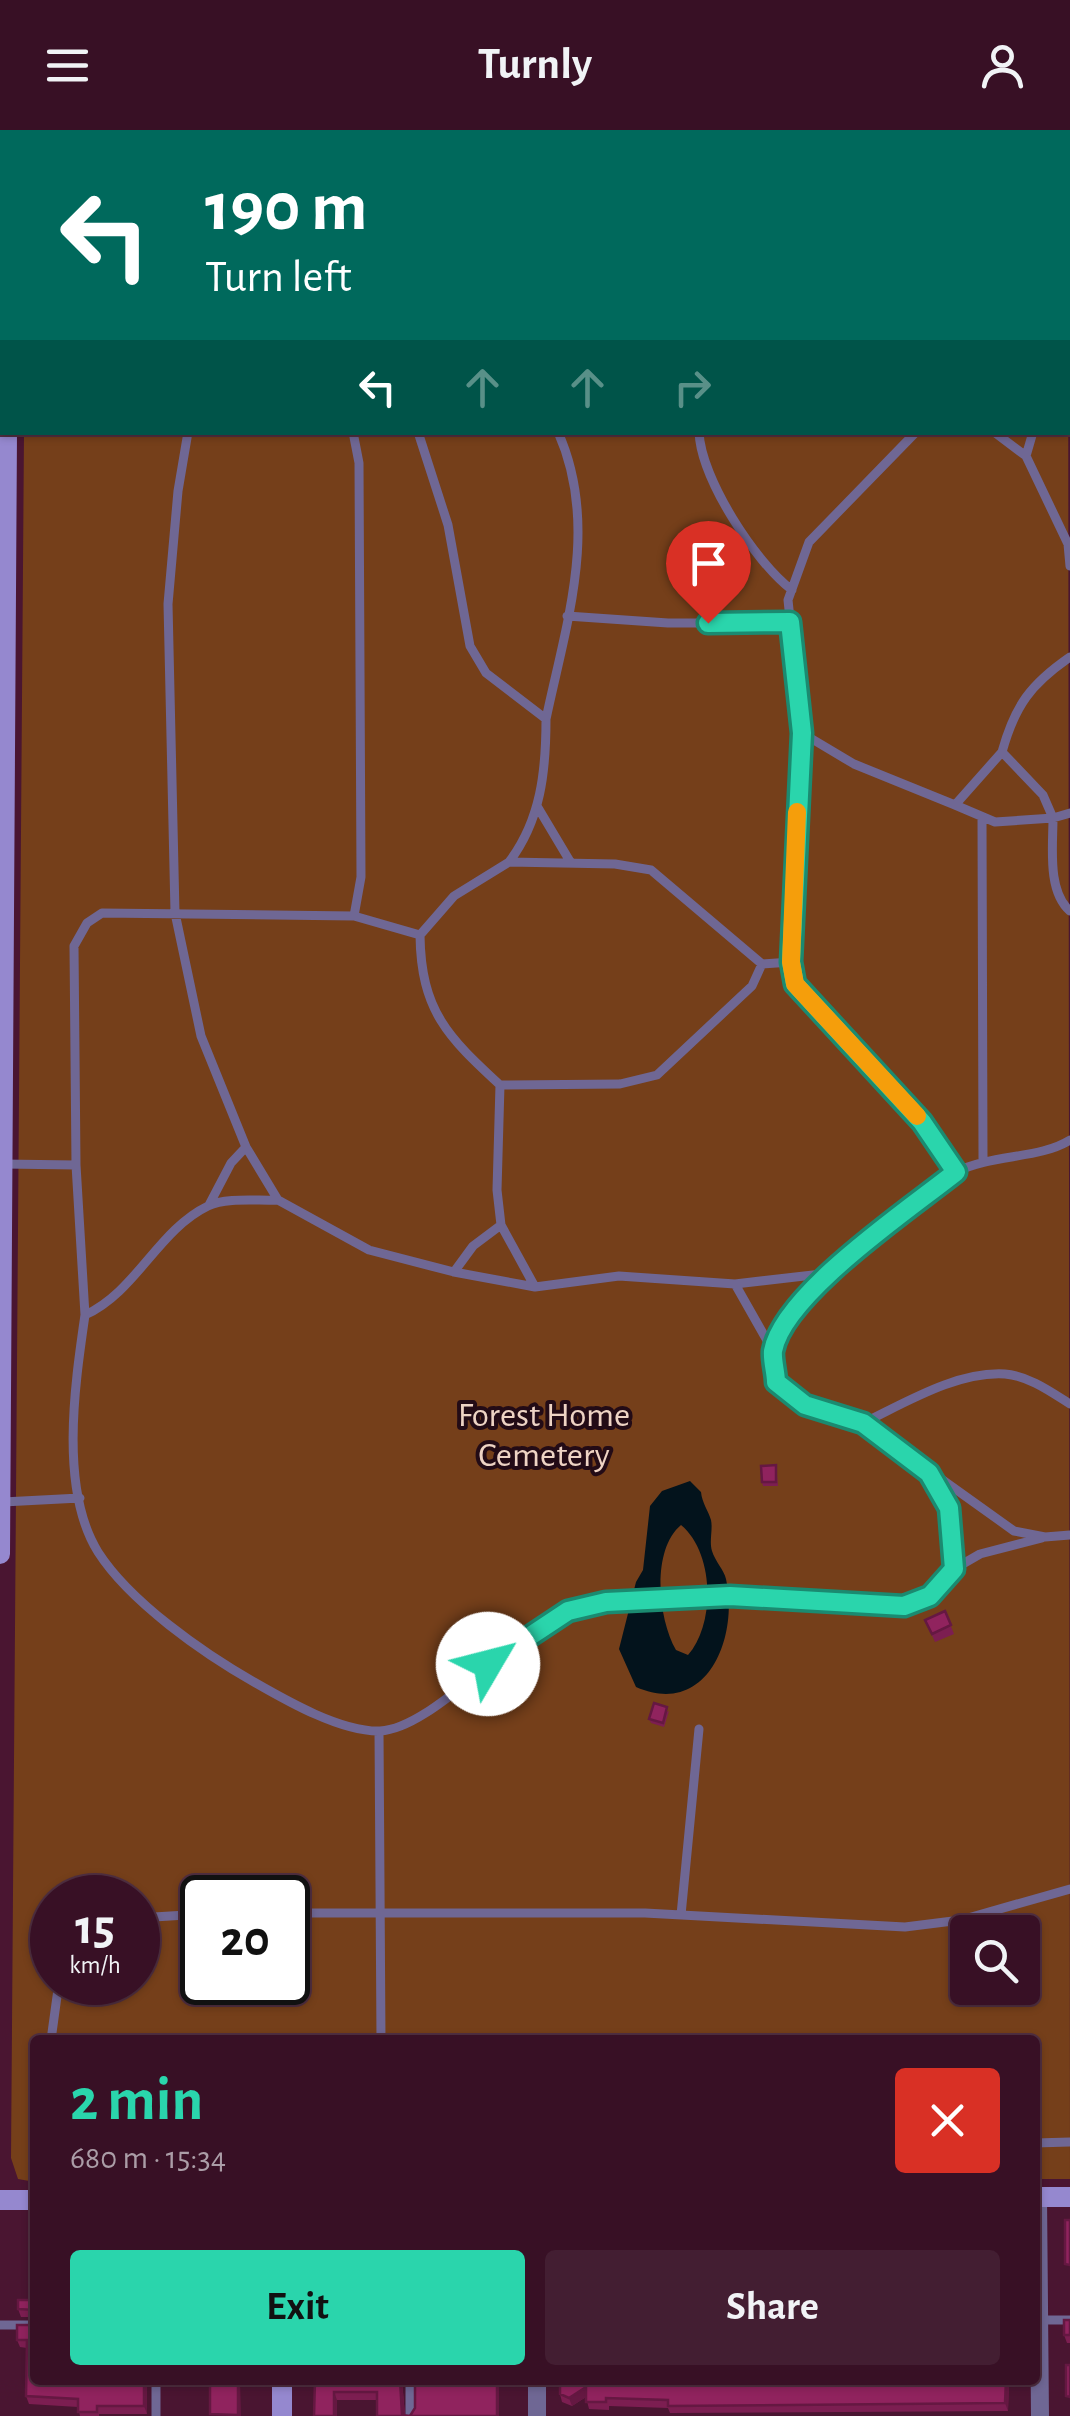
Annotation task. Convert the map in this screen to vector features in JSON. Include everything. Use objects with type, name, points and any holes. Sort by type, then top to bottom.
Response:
[{"type":"street","points":[[0,1554],[7,435]]},
{"type":"street","points":[[1040,2197],[1070,2197]]},
{"type":"street","points":[[0,2200],[30,2200]]},
{"type":"street","points":[[282,2385],[282,2416]]},
{"type":"street","points":[[536,2385],[537,2416]]},
{"type":"street","points":[[1039,2385],[1040,2416]]},
{"type":"lane","points":[[187,435],[178,491],[168,604],[175,913],[200,1036],[246,1148],[278,1200],[369,1250],[535,1287],[619,1276],[734,1284],[830,1273]]},
{"type":"lane","points":[[354,435],[359,463],[361,877],[354,916]]},
{"type":"lane","points":[[419,435],[448,525],[470,646],[486,672],[546,719]]},
{"type":"lane","points":[[559,435],[580,526],[580,553],[546,719],[546,757],[537,806],[530,834],[509,862],[454,896],[420,936],[420,970],[430,1003],[448,1037],[500,1086],[620,1084],[657,1076],[752,986],[762,964]]},
{"type":"lane","points":[[700,435],[710,472],[757,556],[770,574],[792,590]]},
{"type":"lane","points":[[913,435],[810,542],[792,590],[790,622],[802,733],[791,962],[795,984],[922,1122],[956,1172]]},
{"type":"lane","points":[[998,435],[1026,456],[1068,544],[1070,566]]},
{"type":"lane","points":[[1026,456],[1032,435]]},
{"type":"lane","points":[[567,616],[668,623],[790,622]]},
{"type":"lane","points":[[955,805],[1002,752],[1010,724],[1034,682],[1070,657]]},
{"type":"lane","points":[[802,733],[854,764],[995,822],[1070,813]]},
{"type":"lane","points":[[1002,752],[1043,794],[1053,818],[1053,869],[1062,904],[1070,911]]},
{"type":"lane","points":[[537,806],[571,863]]},
{"type":"lane","points":[[982,816],[983,1158]]},
{"type":"lane","points":[[509,862],[651,870],[762,964],[791,962]]},
{"type":"lane","points":[[420,936],[354,916],[102,912],[87,923],[74,946],[76,1165],[85,1315],[75,1384],[80,1498],[97,1550],[118,1577],[207,1655],[339,1722],[379,1731],[429,1709],[533,1630],[568,1611],[621,1600],[759,1598],[904,1606],[930,1596],[954,1569],[980,1554],[1070,1534]]},
{"type":"lane","points":[[500,1086],[497,1190],[501,1225],[535,1287]]},
{"type":"lane","points":[[773,1350],[792,1314],[830,1273],[956,1172],[983,1158],[1026,1154],[1070,1140]]},
{"type":"lane","points":[[210,1205],[231,1163],[246,1148]]},
{"type":"lane","points":[[0,1164],[76,1165]]},
{"type":"lane","points":[[85,1315],[108,1305],[187,1220],[210,1205],[278,1200]]},
{"type":"lane","points":[[454,1272],[473,1246],[501,1225]]},
{"type":"lane","points":[[734,1284],[773,1350],[776,1382],[805,1405],[863,1423],[1014,1531],[1044,1538]]},
{"type":"lane","points":[[863,1423],[946,1385],[1005,1374],[1033,1382],[1070,1404]]},
{"type":"lane","points":[[929,1473],[949,1508],[954,1569]]},
{"type":"lane","points":[[0,1502],[80,1498]]},
{"type":"lane","points":[[681,1914],[698,1729]]},
{"type":"lane","points":[[379,1731],[381,2035]]},
{"type":"lane","points":[[310,1913],[681,1914],[906,1926],[962,1920],[1070,1889]]},
{"type":"lane","points":[[52,2035],[56,2005]]},
{"type":"lane","points":[[1040,2142],[1070,2142]]},
{"type":"lane","points":[[1040,2320],[1070,2320]]},
{"type":"lane","points":[[0,2325],[30,2325]]},
{"type":"lane","points":[[156,2385],[156,2416]]},
{"type":"lane","points":[[410,2385],[410,2416]]},
{"type":"green space","name":"Forest Home Cemetery","points":[[24,435],[1068,435],[1070,2179],[1040,2179],[1040,2035],[30,2035],[30,2181],[18,2179],[11,2158]]},
{"type":"water","points":[[690,1481],[701,1492],[711,1520],[712,1551],[725,1576],[729,1602],[722,1647],[712,1667],[699,1682],[682,1692],[661,1694],[636,1687],[619,1649],[636,1582],[643,1570],[650,1506],[662,1491]],"holes":[[[681,1525],[692,1537],[705,1570],[707,1607],[697,1641],[688,1655],[676,1650],[670,1637],[660,1585],[671,1536]]]},
{"type":"building","points":[[776,1465],[776,1482],[762,1482],[761,1466]]},
{"type":"building","points":[[945,1611],[951,1625],[932,1634],[925,1620]]},
{"type":"building","points":[[654,1703],[667,1707],[663,1723],[649,1719]]},
{"type":"building","points":[[1065,2220],[1070,2220],[1070,2265],[1065,2264]]},
{"type":"building","points":[[18,2300],[30,2300],[30,2310],[18,2309]]},
{"type":"building","points":[[1064,2320],[1070,2320],[1070,2335],[1064,2335]]},
{"type":"building","points":[[17,2325],[30,2325],[30,2385],[144,2385],[144,2406],[97,2406],[97,2412],[78,2412],[78,2399],[26,2396],[27,2340],[17,2340]]},
{"type":"building","points":[[1066,2365],[1070,2365],[1070,2397],[1066,2396]]},
{"type":"building","points":[[210,2385],[238,2385],[238,2415],[210,2414]]},
{"type":"building","points":[[315,2385],[400,2385],[402,2415],[410,2416],[377,2416],[377,2392],[334,2392],[334,2416],[314,2416]]},
{"type":"building","points":[[415,2385],[497,2385],[497,2416],[410,2416],[415,2408]]},
{"type":"building","points":[[560,2385],[1006,2385],[1005,2403],[668,2406],[668,2400],[606,2398],[606,2402],[586,2402],[586,2387],[569,2398],[560,2394]]},
{"type":"slow traffic","points":[[797,812],[795,938],[791,962],[795,984],[917,1116]]},
{"type":"route","points":[[488,1664],[533,1630],[568,1611],[606,1602],[730,1596],[904,1606],[930,1596],[954,1569],[949,1508],[929,1473],[863,1423],[805,1405],[776,1382],[773,1350],[792,1314],[839,1265],[956,1172],[922,1122],[795,984],[791,962],[802,733],[790,622],[708,623]]}]
